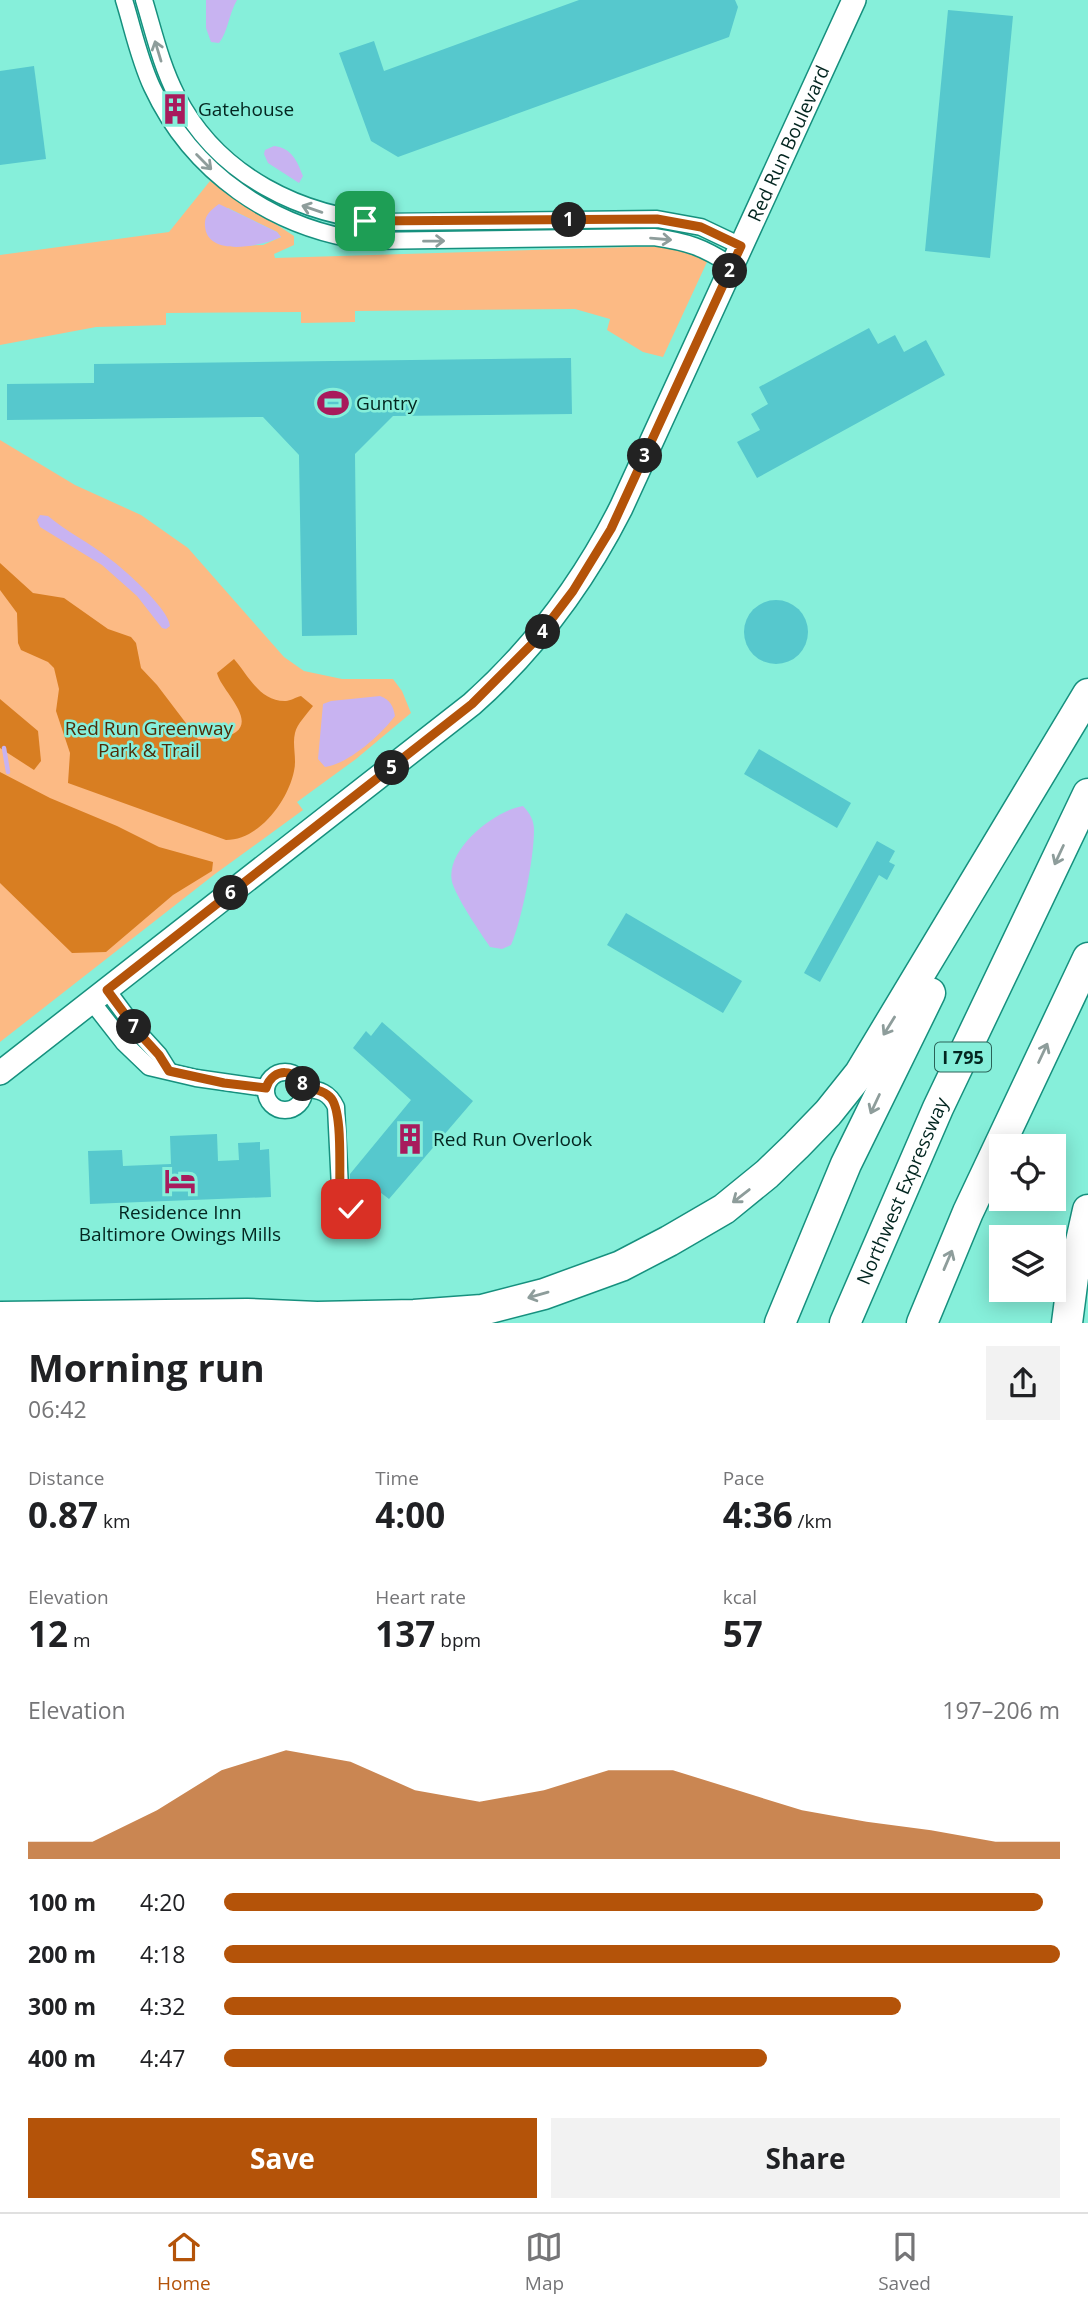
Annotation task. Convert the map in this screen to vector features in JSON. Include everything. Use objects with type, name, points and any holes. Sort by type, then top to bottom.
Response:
[{"type":"highway","points":[[0,1317],[247,1314],[317,1317],[414,1315],[482,1310],[544,1294],[621,1266],[669,1241],[724,1209],[767,1174],[828,1113],[860,1073],[1088,695]]},
{"type":"highway","points":[[780,1323],[837,1186],[891,1072],[944,964],[1088,695]]},
{"type":"highway","name":"Northwest Expressway","points":[[845,1323],[938,1108],[1088,794]]},
{"type":"highway","points":[[922,1323],[968,1212],[1088,958]]},
{"type":"highway","points":[[1067,1323],[1073,1277],[1088,1210]]},
{"type":"highway","points":[[69,1317],[138,1323]]},
{"type":"main road","name":"Red Run Boulevard","points":[[0,1073],[472,704],[535,641],[573,591],[611,529],[854,0]]},
{"type":"street","points":[[124,0],[152,87],[189,146],[203,163],[238,192],[290,222],[333,236],[365,241],[654,237],[736,256]]},
{"type":"street","points":[[144,0],[169,79],[178,99],[205,138],[250,178],[306,207],[347,218],[388,222],[657,219],[701,227],[736,256]]},
{"type":"street","points":[[99,996],[138,1032],[159,1055],[169,1071],[224,1083],[266,1088]]},
{"type":"street","points":[[282,1072],[294,1074],[304,1088],[300,1105],[290,1111],[277,1110],[268,1101],[266,1088],[272,1077],[282,1072]]},
{"type":"street","points":[[304,1088],[324,1092],[331,1097],[336,1107],[340,1188],[351,1209]]},
{"type":"green space","points":[[210,181],[294,236],[294,245],[274,254],[275,258],[663,246],[687,252],[707,262],[663,357],[643,352],[607,330],[610,319],[575,309],[355,311],[355,322],[301,323],[301,312],[166,313],[166,325],[96,327],[0,345],[0,255],[169,232]],"holes":[[[228,208],[277,232],[281,237],[263,245],[229,246]]]},
{"type":"green space","name":"Red Run Greenway Park & Trail","points":[[0,440],[75,485],[141,515],[188,548],[284,657],[304,671],[342,679],[393,679],[402,691],[411,713],[356,759],[297,802],[303,810],[215,874],[0,1042]]},
{"type":"green space","points":[[0,563],[33,593],[64,598],[108,629],[131,637],[136,643],[141,668],[198,739],[227,736],[241,726],[239,712],[217,673],[234,659],[256,686],[269,697],[286,701],[301,696],[313,706],[296,730],[295,766],[291,783],[270,817],[250,833],[226,840],[68,783],[70,753],[56,711],[59,689],[54,668],[48,662],[21,650],[18,643],[17,613],[0,590]]},
{"type":"green space","points":[[0,699],[38,731],[41,761],[34,770],[0,748]]},
{"type":"green space","points":[[0,772],[50,798],[159,847],[213,862],[212,871],[173,895],[106,952],[72,953],[0,883]]},
{"type":"shaded area","points":[[206,0],[237,0],[219,43],[211,42],[206,28]]},
{"type":"shaded area","points":[[274,146],[290,152],[296,160],[303,176],[299,183],[268,163],[265,150]]},
{"type":"shaded area","points":[[219,204],[277,232],[281,237],[261,244],[237,247],[215,242],[208,236],[205,222],[209,213]]},
{"type":"shaded area","points":[[40,515],[48,516],[125,571],[155,600],[170,626],[162,628],[137,596],[102,565],[40,527],[37,520]]},
{"type":"shaded area","points":[[380,696],[391,703],[395,716],[363,748],[334,765],[325,767],[318,759],[323,704]]},
{"type":"shaded area","points":[[523,806],[531,817],[534,830],[530,872],[523,905],[511,945],[502,949],[490,947],[460,900],[451,872],[462,847],[485,824],[511,809]]},
{"type":"building","points":[[579,0],[735,0],[738,7],[729,37],[398,157],[371,141],[339,53],[374,41],[384,71]]},
{"type":"building","points":[[948,10],[1013,16],[990,258],[925,251]]},
{"type":"building","points":[[34,66],[46,159],[0,165],[0,71]]},
{"type":"building","points":[[869,328],[878,344],[895,335],[904,352],[926,340],[945,375],[757,478],[737,442],[760,430],[751,414],[768,404],[759,387]]},
{"type":"building","points":[[571,358],[572,414],[393,416],[355,454],[357,635],[302,636],[299,455],[263,417],[7,420],[7,384],[94,383],[94,364]]},
{"type":"building","points":[[776,600],[794,606],[802,614],[808,632],[802,650],[794,658],[776,664],[758,658],[750,650],[744,632],[750,614],[758,606]]},
{"type":"building","points":[[759,749],[851,803],[837,828],[744,774]]},
{"type":"building","points":[[877,841],[895,851],[889,862],[895,865],[887,880],[879,875],[820,982],[804,973]]},
{"type":"building","points":[[626,913],[742,981],[723,1013],[607,945]]},
{"type":"building","name":"Red Run Overlook","points":[[382,1022],[473,1101],[389,1199],[372,1186],[366,1192],[350,1179],[350,1174],[411,1100],[353,1048],[366,1031],[371,1036]]},
{"type":"building","name":"Residence Inn Baltimore Owings Mills","points":[[217,1134],[218,1161],[239,1160],[238,1143],[260,1142],[260,1150],[269,1149],[271,1197],[90,1204],[88,1151],[122,1150],[123,1166],[171,1164],[170,1136]]},
{"type":"waterway","points":[[4,748],[8,772]]},
{"type":"place","name":"Gatehouse","points":[[175,109]]},
{"type":"place","name":"Guntry","points":[[333,403]]},
{"type":"place","name":"Red Run Overlook","points":[[410,1139]]},
{"type":"place","name":"Residence Inn Baltimore Owings Mills","points":[[180,1181]]},
{"type":"route","points":[[351,1209],[346,1204],[340,1188],[337,1112],[331,1097],[324,1092],[304,1088],[299,1078],[288,1072],[276,1074],[266,1088],[224,1083],[169,1071],[107,990],[472,704],[535,641],[573,591],[611,529],[741,246],[701,227],[657,219],[365,221]]}]
